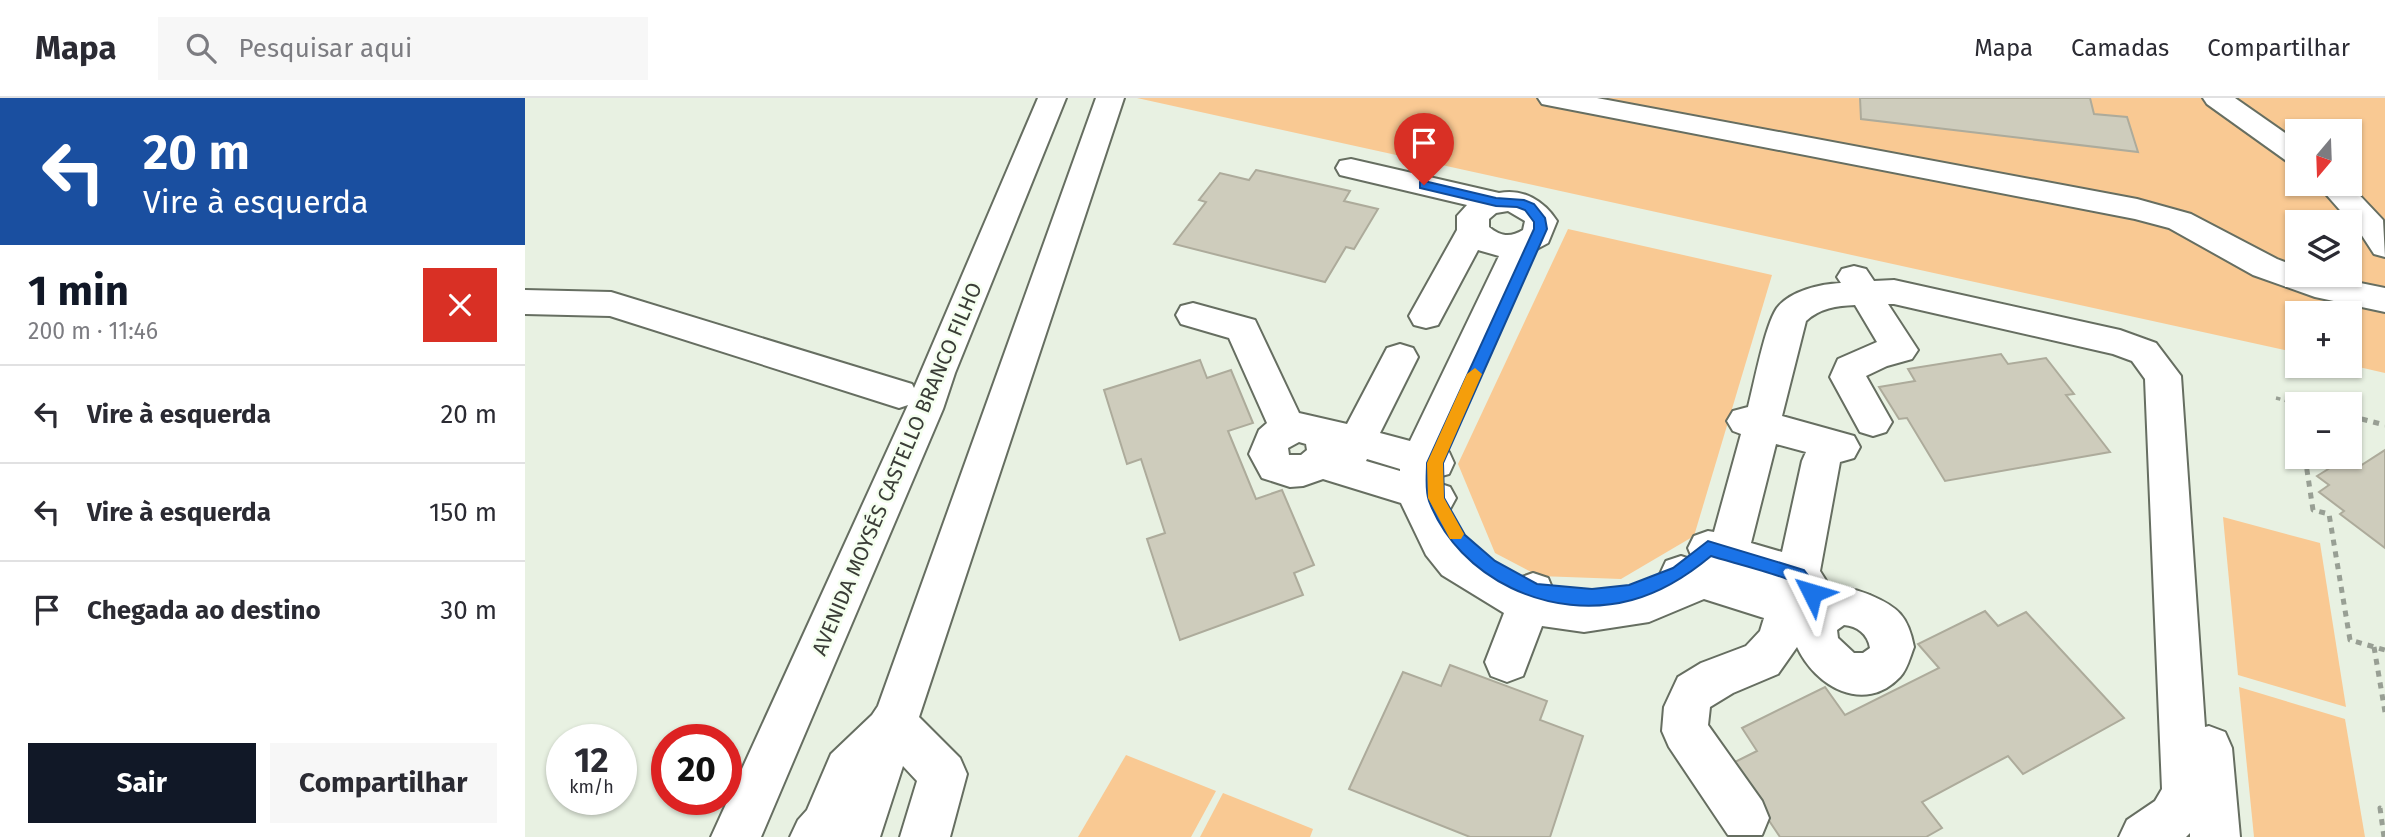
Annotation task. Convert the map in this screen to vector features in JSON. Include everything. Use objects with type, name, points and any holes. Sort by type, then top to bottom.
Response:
[{"type":"street","name":"AVENIDA MOYSÉS CASTELLO BRANCO FILHO","points":[[736,837],[790,719],[912,402],[937,373],[1052,98]]},
{"type":"street","points":[[855,837],[892,722],[1110,98]]},
{"type":"street","points":[[1552,98],[1642,106],[2137,209],[2180,221],[2265,267],[2315,285],[2385,300]]},
{"type":"street","points":[[2217,98],[2285,147]]},
{"type":"street","points":[[1351,168],[1496,202],[1519,203],[1529,207],[1541,221],[1530,237],[1427,478],[1423,511],[1440,543],[1457,562],[1531,598],[1584,612],[1649,603],[1704,564],[1790,316],[1802,305],[1858,285],[1912,287],[2121,333],[2152,348],[2182,381],[2203,827]]},
{"type":"street","points":[[2343,196],[2372,227],[2385,246]]},
{"type":"street","points":[[1426,316],[1473,230],[1473,216],[1486,205],[1496,202]]},
{"type":"street","points":[[1473,230],[1486,242],[1509,247],[1530,237]]},
{"type":"street","points":[[1858,285],[1900,350],[1878,355],[1851,368],[1848,377],[1873,422]]},
{"type":"street","points":[[1858,285],[2094,335],[2144,352],[2163,376],[2186,793],[2172,818],[2144,837]]},
{"type":"street","points":[[525,302],[611,304],[912,402]]},
{"type":"street","points":[[1193,315],[1244,329],[1324,447],[1427,478]]},
{"type":"street","points":[[1324,447],[1400,357]]},
{"type":"street","points":[[1745,818],[1685,731],[1687,707],[1694,692],[1717,678],[1762,660],[1807,604],[1831,454],[1754,423]]},
{"type":"street","points":[[1704,564],[1807,604]]},
{"type":"street","points":[[1507,662],[1531,598]]},
{"type":"street","points":[[815,837],[824,827],[848,770],[892,722]]},
{"type":"street","points":[[892,722],[943,774],[925,837]]},
{"type":"path","points":[[2276,398],[2285,401]]},
{"type":"path","points":[[2362,419],[2385,425]]},
{"type":"path","points":[[2307,469],[2313,510],[2329,514],[2350,640],[2385,650]]},
{"type":"path","points":[[2374,647],[2385,712]]},
{"type":"path","points":[[2384,837],[2379,808],[2385,810]]},
{"type":"shaded area","points":[[1137,98],[2385,98],[2385,373],[2362,368],[2362,301],[2285,301],[2285,350]]},
{"type":"shaded area","points":[[1568,229],[1772,275],[1694,536],[1621,579],[1539,576],[1495,553],[1458,464]]},
{"type":"shaded area","points":[[2223,517],[2320,543],[2346,707],[2238,675]]},
{"type":"shaded area","points":[[2239,687],[2345,719],[2365,837],[2254,837]]},
{"type":"shaded area","points":[[1126,755],[1216,791],[1191,837],[1078,837]]},
{"type":"shaded area","points":[[1223,793],[1313,829],[1310,837],[1200,837]]},
{"type":"building","points":[[1860,98],[2090,98],[2094,114],[2127,117],[2138,152],[1861,119]]},
{"type":"building","points":[[1256,170],[1350,191],[1344,201],[1378,209],[1354,249],[1346,247],[1325,282],[1174,244],[1206,202],[1199,200],[1220,173],[1249,180]]},
{"type":"building","points":[[2001,354],[2008,364],[2046,358],[2074,394],[2066,395],[2110,452],[1945,481],[1907,418],[1899,419],[1879,387],[1915,381],[1908,369]]},
{"type":"building","points":[[1200,360],[1207,378],[1231,370],[1253,423],[1228,431],[1256,499],[1282,490],[1314,565],[1294,573],[1303,595],[1180,640],[1147,539],[1165,533],[1141,459],[1127,464],[1104,390]]},
{"type":"building","points":[[2385,450],[2385,548],[2340,514],[2344,511],[2319,492],[2329,485],[2317,476],[2328,469],[2362,469],[2362,465]]},
{"type":"building","points":[[1985,611],[1998,626],[2026,612],[2124,718],[2023,774],[2008,756],[1922,802],[1942,828],[1926,837],[1780,837],[1731,764],[1757,751],[1742,728],[1825,687],[1845,715],[1939,668],[1918,644]]},
{"type":"building","points":[[1450,665],[1547,701],[1540,720],[1583,736],[1550,837],[1470,837],[1349,789],[1403,672],[1441,686]]},
{"type":"slow traffic","points":[[1456,534],[1436,498],[1435,463],[1475,374]]},
{"type":"route","points":[[1424,185],[1496,202],[1519,203],[1529,207],[1541,221],[1541,229],[1435,463],[1436,498],[1459,540],[1489,566],[1533,591],[1548,594],[1592,596],[1630,593],[1679,573],[1708,548],[1798,575],[1812,593]]}]
